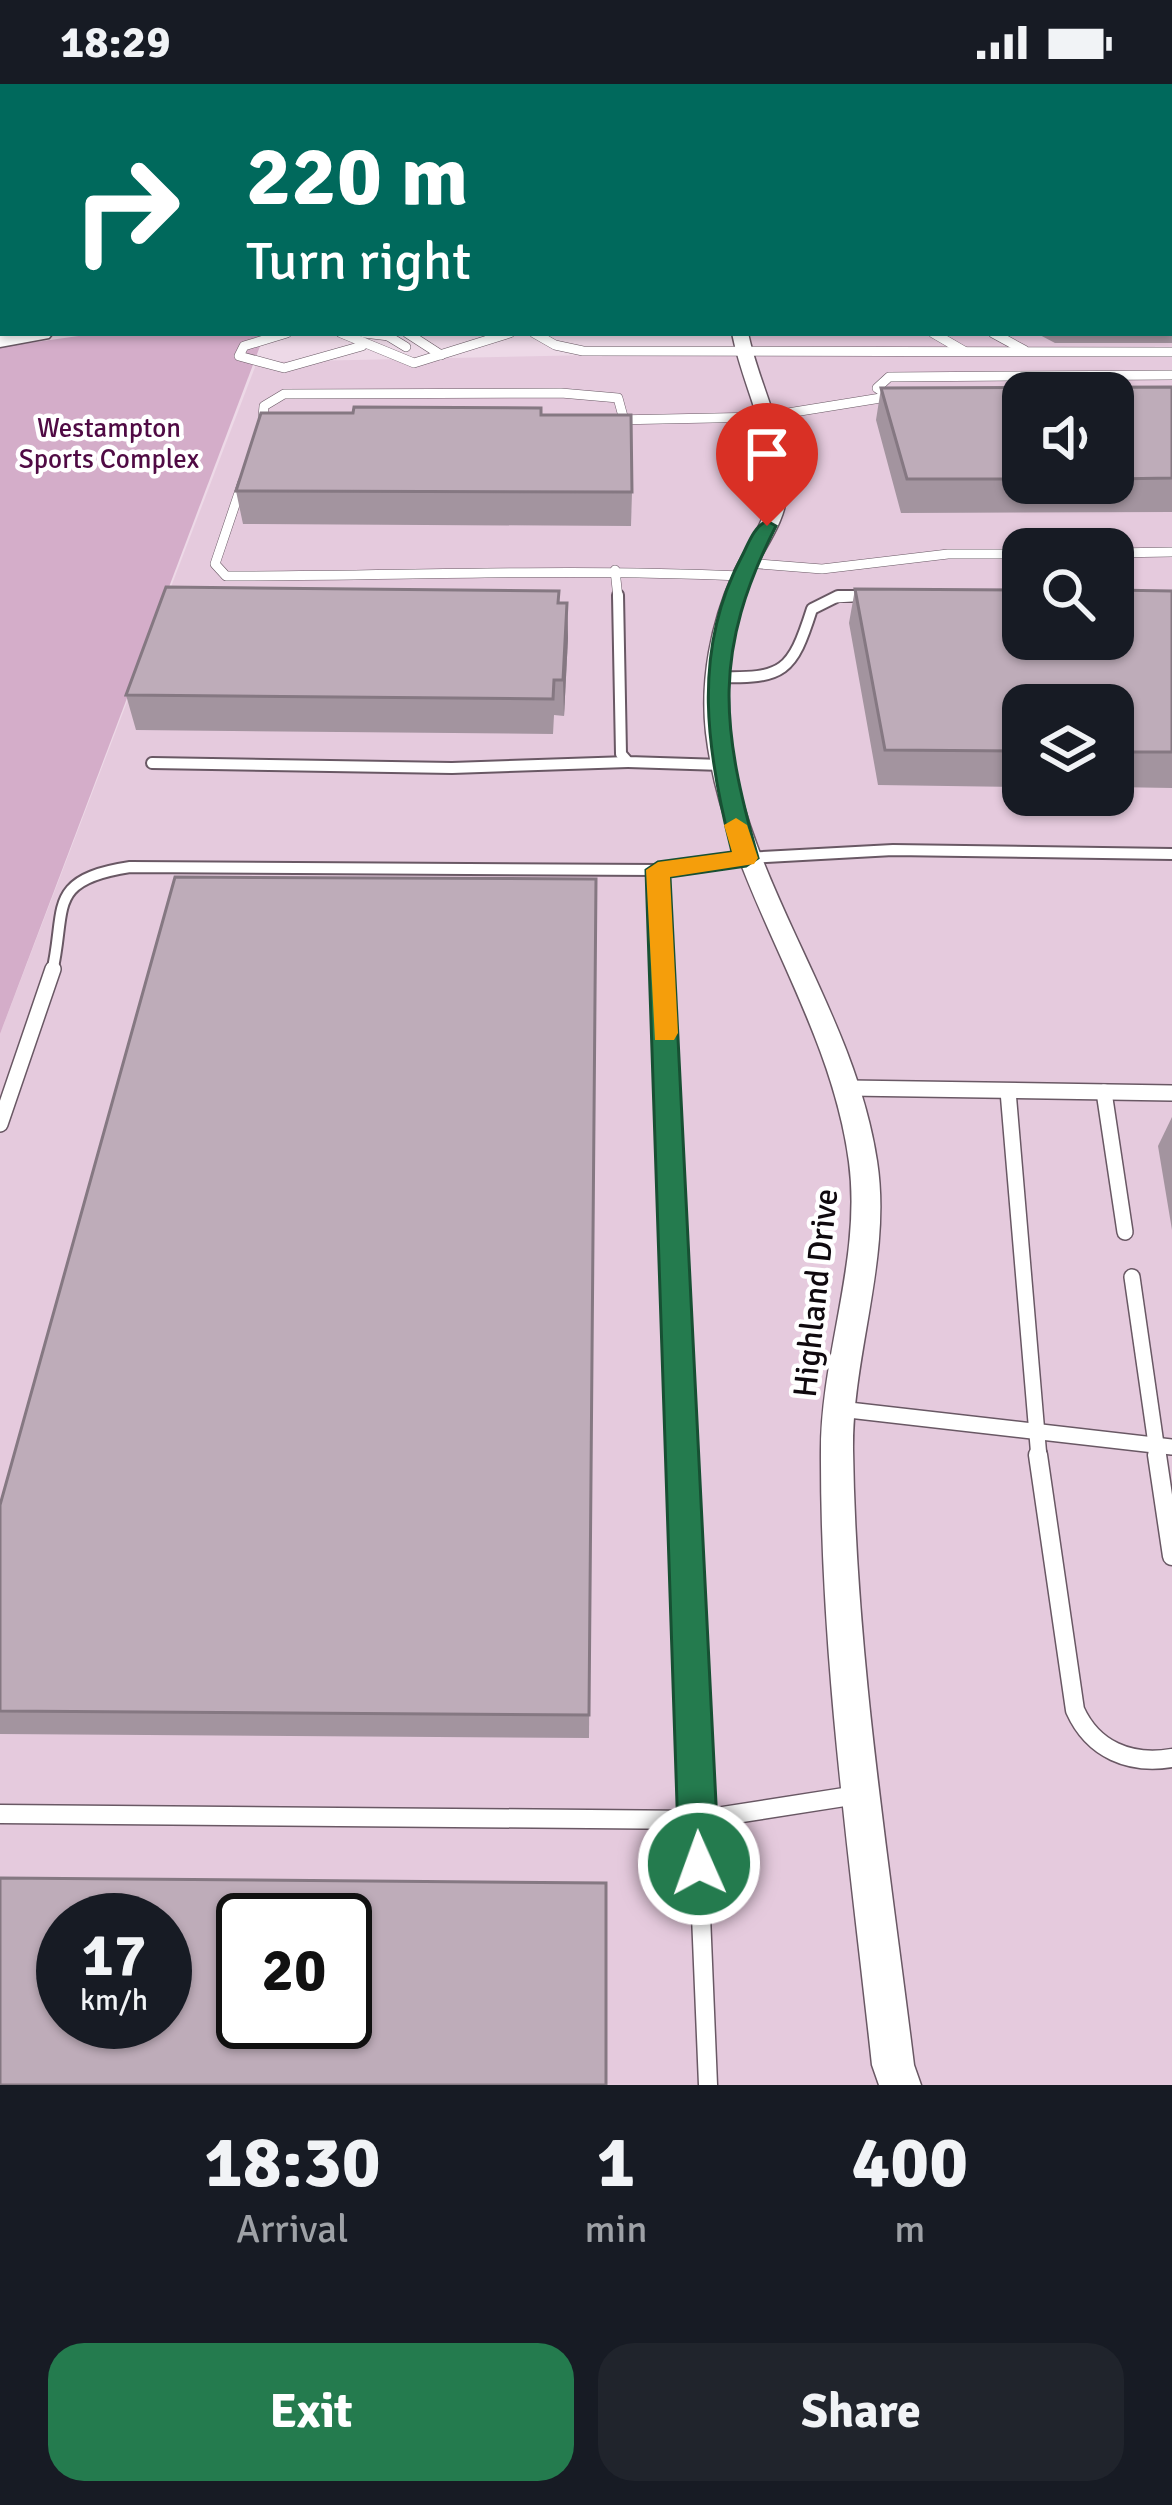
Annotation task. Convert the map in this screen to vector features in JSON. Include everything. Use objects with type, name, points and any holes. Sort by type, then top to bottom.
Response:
[{"type":"street","name":"Highland Drive","points":[[742,342],[776,459],[778,495],[726,621],[716,677],[722,764],[746,858],[836,1045],[864,1168],[865,1225],[840,1409],[838,1563],[893,2065],[900,2085]]},
{"type":"lane","points":[[280,336],[244,346],[239,356],[260,369],[279,371],[362,346],[390,348],[414,363],[501,336]]},
{"type":"lane","points":[[346,336],[362,346]]},
{"type":"lane","points":[[388,336],[425,360]]},
{"type":"lane","points":[[412,336],[441,355]]},
{"type":"lane","points":[[539,336],[583,351],[742,342],[968,353],[1172,352]]},
{"type":"lane","points":[[939,336],[968,353]]},
{"type":"lane","points":[[999,336],[1029,352]]},
{"type":"lane","points":[[887,397],[877,388],[889,377],[1172,375]]},
{"type":"lane","points":[[257,431],[272,398],[284,394],[609,394],[622,402],[624,420]]},
{"type":"lane","points":[[604,420],[763,417],[887,397],[904,401]]},
{"type":"lane","points":[[263,418],[277,418]]},
{"type":"lane","points":[[247,467],[215,564],[226,576],[495,576],[744,569],[839,572],[940,554],[1002,554]]},
{"type":"lane","points":[[1134,553],[1172,553]]},
{"type":"lane","points":[[615,571],[620,612],[618,730],[621,754],[628,762]]},
{"type":"lane","points":[[716,677],[760,679],[782,673],[796,663],[812,609],[838,596],[884,596]]},
{"type":"lane","points":[[152,763],[452,768],[722,764]]},
{"type":"lane","points":[[0,1124],[57,952],[56,921],[64,897],[87,879],[116,869],[175,864],[658,870],[746,858],[893,850],[1172,854]]},
{"type":"lane","points":[[658,870],[708,2085]]},
{"type":"lane","points":[[849,1088],[1172,1093]]},
{"type":"lane","points":[[1008,1090],[1035,1432],[1081,1729],[1125,1760],[1172,1758]]},
{"type":"lane","points":[[1104,1092],[1125,1232]]},
{"type":"lane","points":[[1132,1277],[1165,1446],[1172,1556]]},
{"type":"lane","points":[[840,1409],[1165,1446]]},
{"type":"lane","points":[[0,1814],[177,1811],[697,1820],[864,1794]]},
{"type":"shaded area","points":[[739,336],[1172,336],[1172,2085],[0,2085],[0,1034],[257,362],[742,352]]},
{"type":"green space","name":"Westampton Sports Complex","points":[[79,336],[264,336],[0,1034],[0,347]]},
{"type":"building","points":[[1134,387],[1172,387],[1172,478],[1134,479]]},
{"type":"building","points":[[881,388],[1002,388],[1002,479],[907,479]]},
{"type":"building","points":[[354,407],[541,408],[541,415],[631,415],[632,492],[236,491],[261,413],[353,413]]},
{"type":"building","points":[[166,587],[559,591],[558,603],[567,603],[563,680],[554,680],[553,699],[126,695]]},
{"type":"building","points":[[855,589],[1002,590],[1002,660],[1134,660],[1134,590],[1172,591],[1172,752],[1134,752],[1134,684],[1002,684],[1002,751],[885,750]]},
{"type":"building","points":[[175,877],[596,879],[589,1715],[0,1711],[0,1505]]},
{"type":"building","points":[[0,1878],[606,1883],[606,2085],[0,2085]]},
{"type":"slow traffic","points":[[665,1033],[658,870],[746,858],[736,825]]},
{"type":"route","points":[[699,1864],[658,870],[746,858],[724,778],[715,695],[718,656],[736,587],[767,526]]}]
